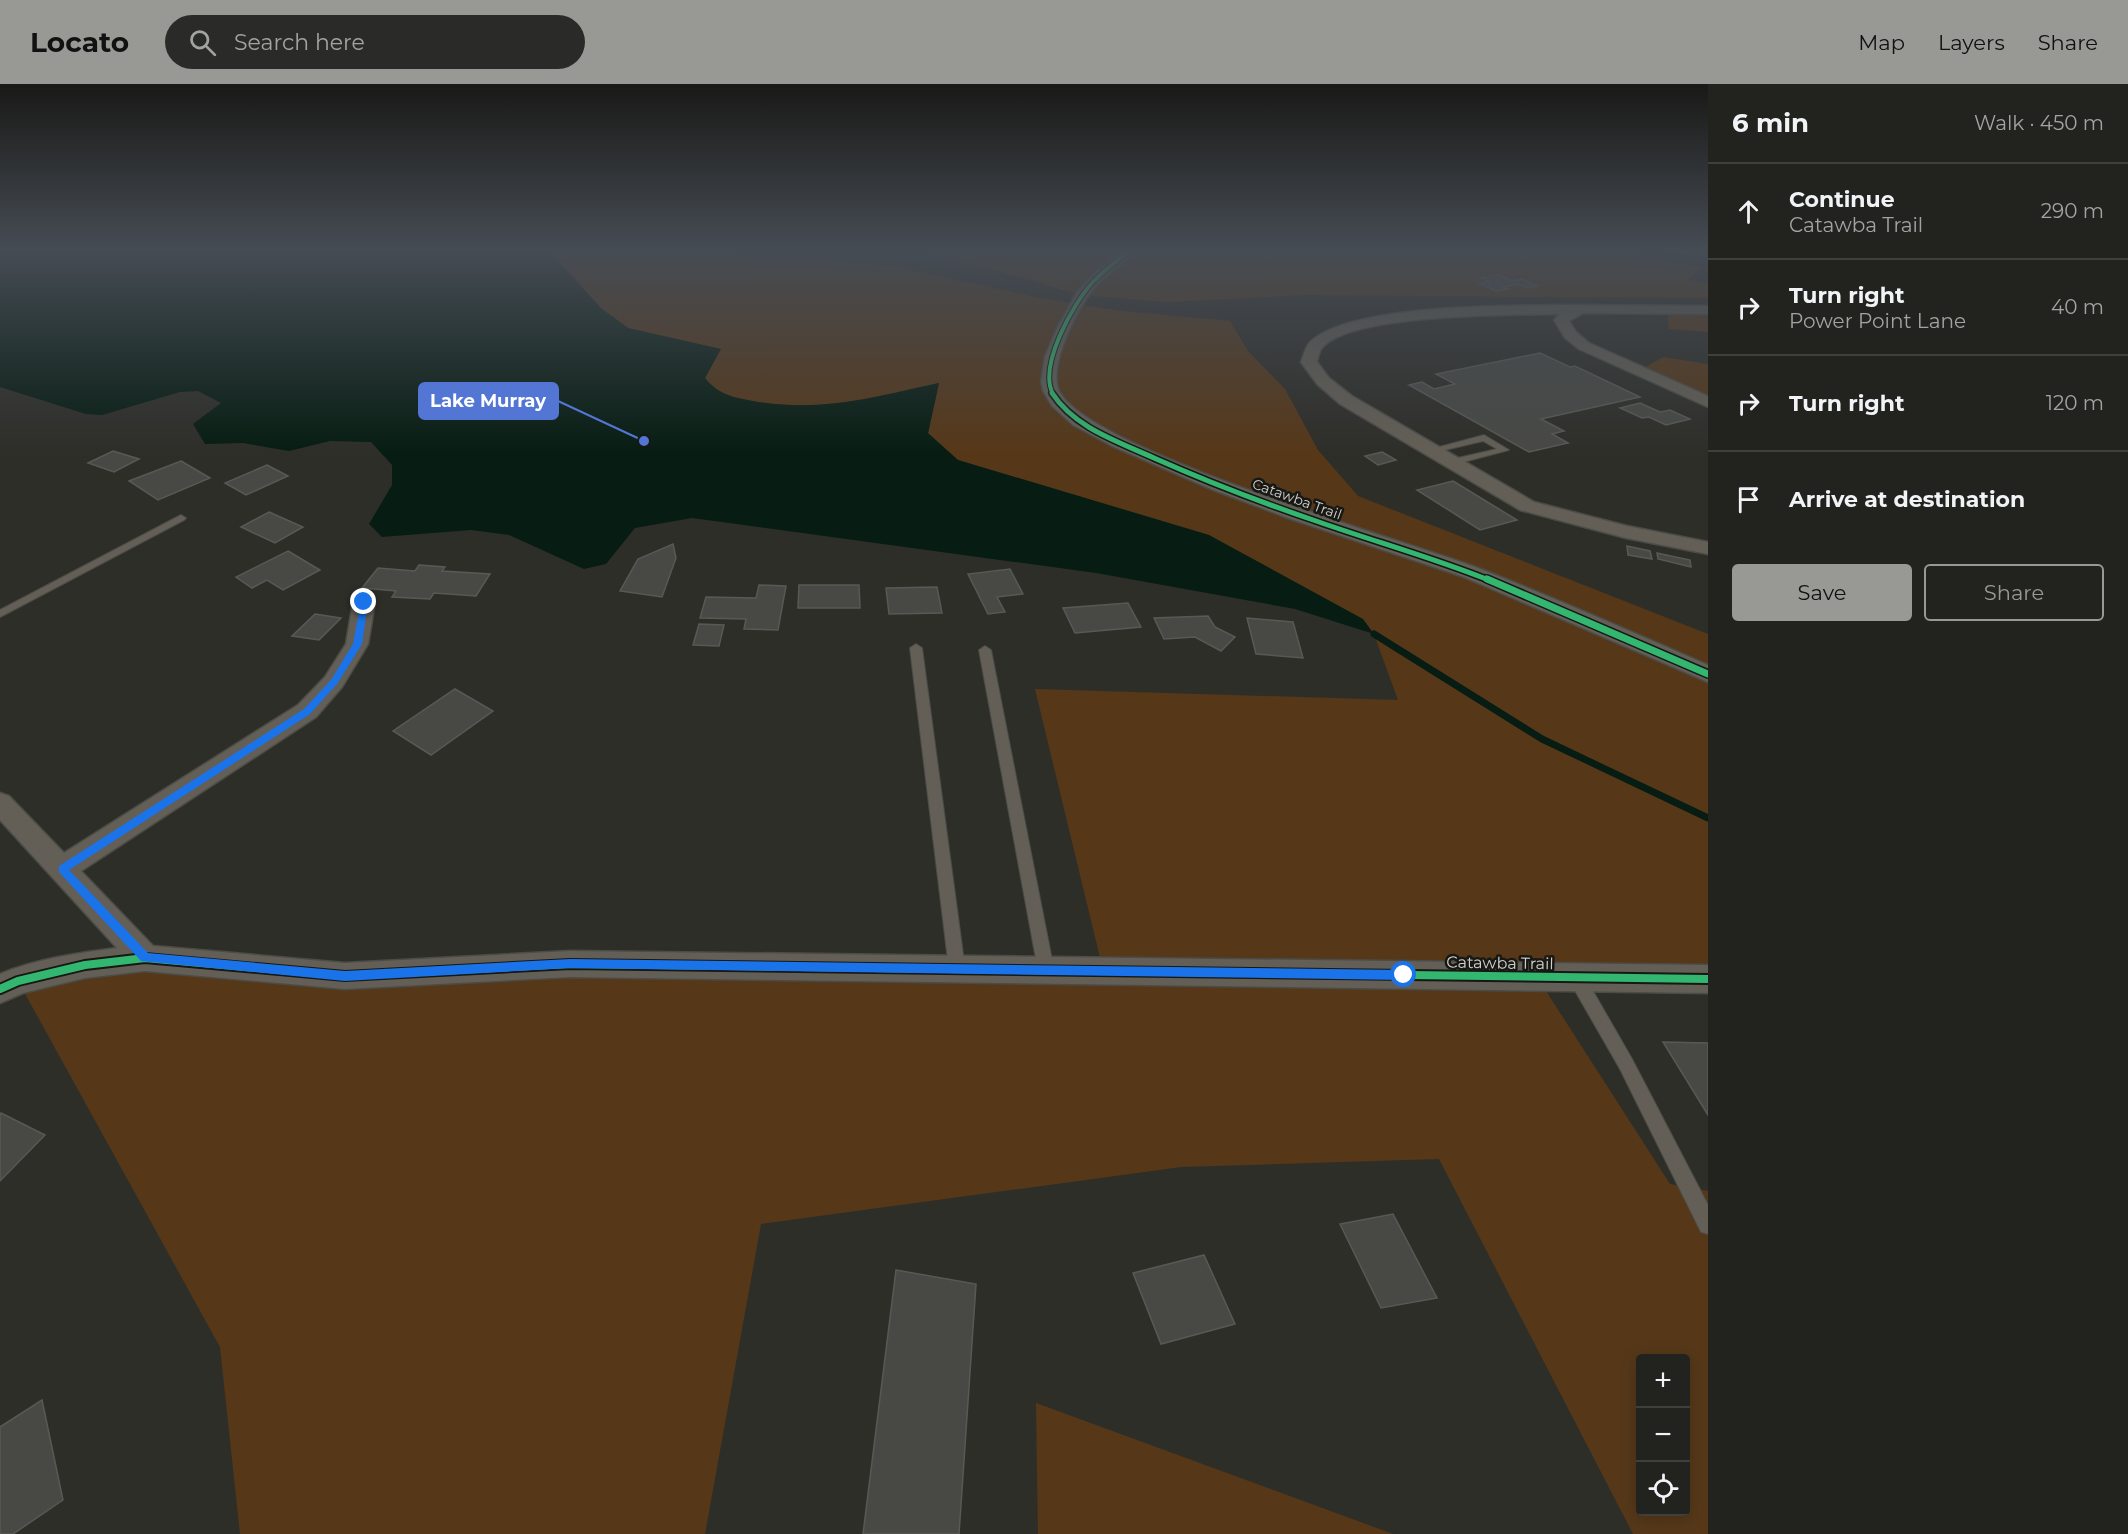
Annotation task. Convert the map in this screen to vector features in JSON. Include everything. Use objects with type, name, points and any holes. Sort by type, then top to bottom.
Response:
[{"type":"street","name":"Catawba Trail","points":[[1072,317],[1050,362],[1050,390],[1060,406],[1103,435],[1211,482],[1516,590],[1708,674]]},
{"type":"street","points":[[1407,317],[1377,321],[1337,331],[1316,344],[1309,362],[1323,381],[1346,400],[1527,506],[1626,532],[1708,548]]},
{"type":"street","points":[[1565,317],[1561,320],[1570,335],[1584,346],[1708,402]]},
{"type":"street","points":[[62,869],[307,711],[334,682],[357,644],[364,602]]},
{"type":"street","points":[[0,803],[145,958]]},
{"type":"street","name":"Catawba Trail","points":[[0,989],[18,981],[85,965],[145,958],[345,976],[570,964],[1708,979]]},
{"type":"lane","points":[[1432,450],[1484,438],[1505,450],[1452,462]]},
{"type":"lane","points":[[0,614],[181,518]]},
{"type":"lane","points":[[916,648],[957,969]]},
{"type":"lane","points":[[985,650],[1046,970]]},
{"type":"lane","points":[[1576,977],[1626,1064],[1708,1225]]},
{"type":"shaded area","points":[[0,317],[612,317],[628,328],[721,349],[705,378],[722,392],[758,402],[805,405],[849,402],[939,383],[928,433],[958,460],[1209,535],[1363,619],[1374,634],[1295,609],[1096,573],[692,518],[635,528],[606,564],[584,569],[509,535],[471,530],[382,537],[369,524],[392,485],[392,465],[371,442],[330,441],[289,451],[243,443],[205,444],[193,424],[221,403],[198,391],[180,392],[102,415],[86,414],[0,387]]},
{"type":"shaded area","points":[[612,317],[1183,317],[1230,321],[1248,351],[1285,389],[1318,450],[1358,496],[1708,634],[1708,979],[1537,977],[1670,1184],[1708,1191],[1708,1534],[1633,1534],[1439,1159],[1181,1167],[761,1224],[705,1534],[240,1534],[220,1347],[18,981],[85,965],[345,976],[1103,970],[1035,689],[1398,700],[1374,634],[1209,535],[958,460],[928,434],[939,383],[849,402],[782,405],[758,402],[722,392],[705,378],[720,349],[628,328]]},
{"type":"shaded area","points":[[1668,317],[1708,317],[1708,332],[1669,329]]},
{"type":"shaded area","points":[[1663,357],[1708,364],[1708,402],[1639,371]]},
{"type":"shaded area","points":[[1036,1403],[1393,1534],[1038,1534]]},
{"type":"building","points":[[1540,353],[1570,367],[1575,366],[1640,397],[1541,419],[1564,431],[1552,434],[1568,443],[1529,452],[1409,385],[1422,382],[1434,389],[1455,384],[1436,374]]},
{"type":"building","points":[[1640,403],[1660,412],[1670,410],[1690,419],[1666,425],[1620,408]]},
{"type":"building","points":[[113,451],[139,459],[114,472],[88,463]]},
{"type":"building","points":[[1382,452],[1396,460],[1378,465],[1365,456]]},
{"type":"building","points":[[181,461],[210,478],[158,500],[129,481]]},
{"type":"building","points":[[267,465],[288,476],[246,495],[225,483]]},
{"type":"building","points":[[1453,481],[1517,520],[1480,530],[1417,490]]},
{"type":"building","points":[[269,512],[303,527],[275,543],[241,527]]},
{"type":"building","points":[[673,544],[676,558],[662,597],[620,591],[638,559]]},
{"type":"building","points":[[1627,546],[1650,551],[1652,559],[1628,555]]},
{"type":"building","points":[[288,551],[320,570],[283,590],[267,580],[252,588],[236,577]]},
{"type":"building","points":[[1657,553],[1690,560],[1691,567],[1658,559]]},
{"type":"building","points":[[419,565],[445,567],[442,571],[490,574],[476,596],[434,593],[430,599],[392,597],[396,591],[362,588],[378,568],[415,571]]},
{"type":"building","points":[[1010,569],[1023,594],[997,597],[1005,612],[988,614],[968,574]]},
{"type":"building","points":[[759,585],[786,586],[778,630],[744,629],[746,619],[700,618],[706,597],[756,598]]},
{"type":"building","points":[[799,585],[859,585],[860,608],[798,608]]},
{"type":"building","points":[[937,587],[942,613],[889,614],[886,588]]},
{"type":"building","points":[[1128,603],[1141,627],[1075,633],[1063,608]]},
{"type":"building","points":[[315,614],[341,618],[319,640],[292,636]]},
{"type":"building","points":[[1208,616],[1215,627],[1235,637],[1221,651],[1195,637],[1164,639],[1154,618]]},
{"type":"building","points":[[1247,618],[1293,622],[1303,658],[1256,654]]},
{"type":"building","points":[[699,624],[724,625],[719,646],[693,645]]},
{"type":"building","points":[[455,689],[493,711],[431,755],[393,731]]},
{"type":"building","points":[[1663,1042],[1708,1043],[1708,1115]]},
{"type":"building","points":[[0,1114],[45,1135],[0,1181]]},
{"type":"building","points":[[1393,1214],[1437,1298],[1381,1308],[1340,1224]]},
{"type":"building","points":[[1204,1255],[1235,1324],[1161,1344],[1133,1273]]},
{"type":"building","points":[[896,1270],[976,1284],[959,1534],[863,1534]]},
{"type":"building","points":[[42,1400],[63,1500],[13,1534],[0,1534],[0,1427]]},
{"type":"waterway","points":[[1374,634],[1542,739],[1708,818]]},
{"type":"cycle path","points":[[1069,317],[1053,356],[1049,382],[1058,403],[1091,429],[1218,485],[1294,514],[1426,556],[1539,600],[1708,674]]},
{"type":"cycle path","points":[[0,989],[18,981],[85,965],[145,958],[345,976],[570,964],[1708,979]]},
{"type":"place","name":"Lake Murray","points":[[644,441]]},
{"type":"route","points":[[364,602],[357,644],[334,682],[307,711],[62,869],[145,958],[345,976],[570,964],[1404,975]]}]
